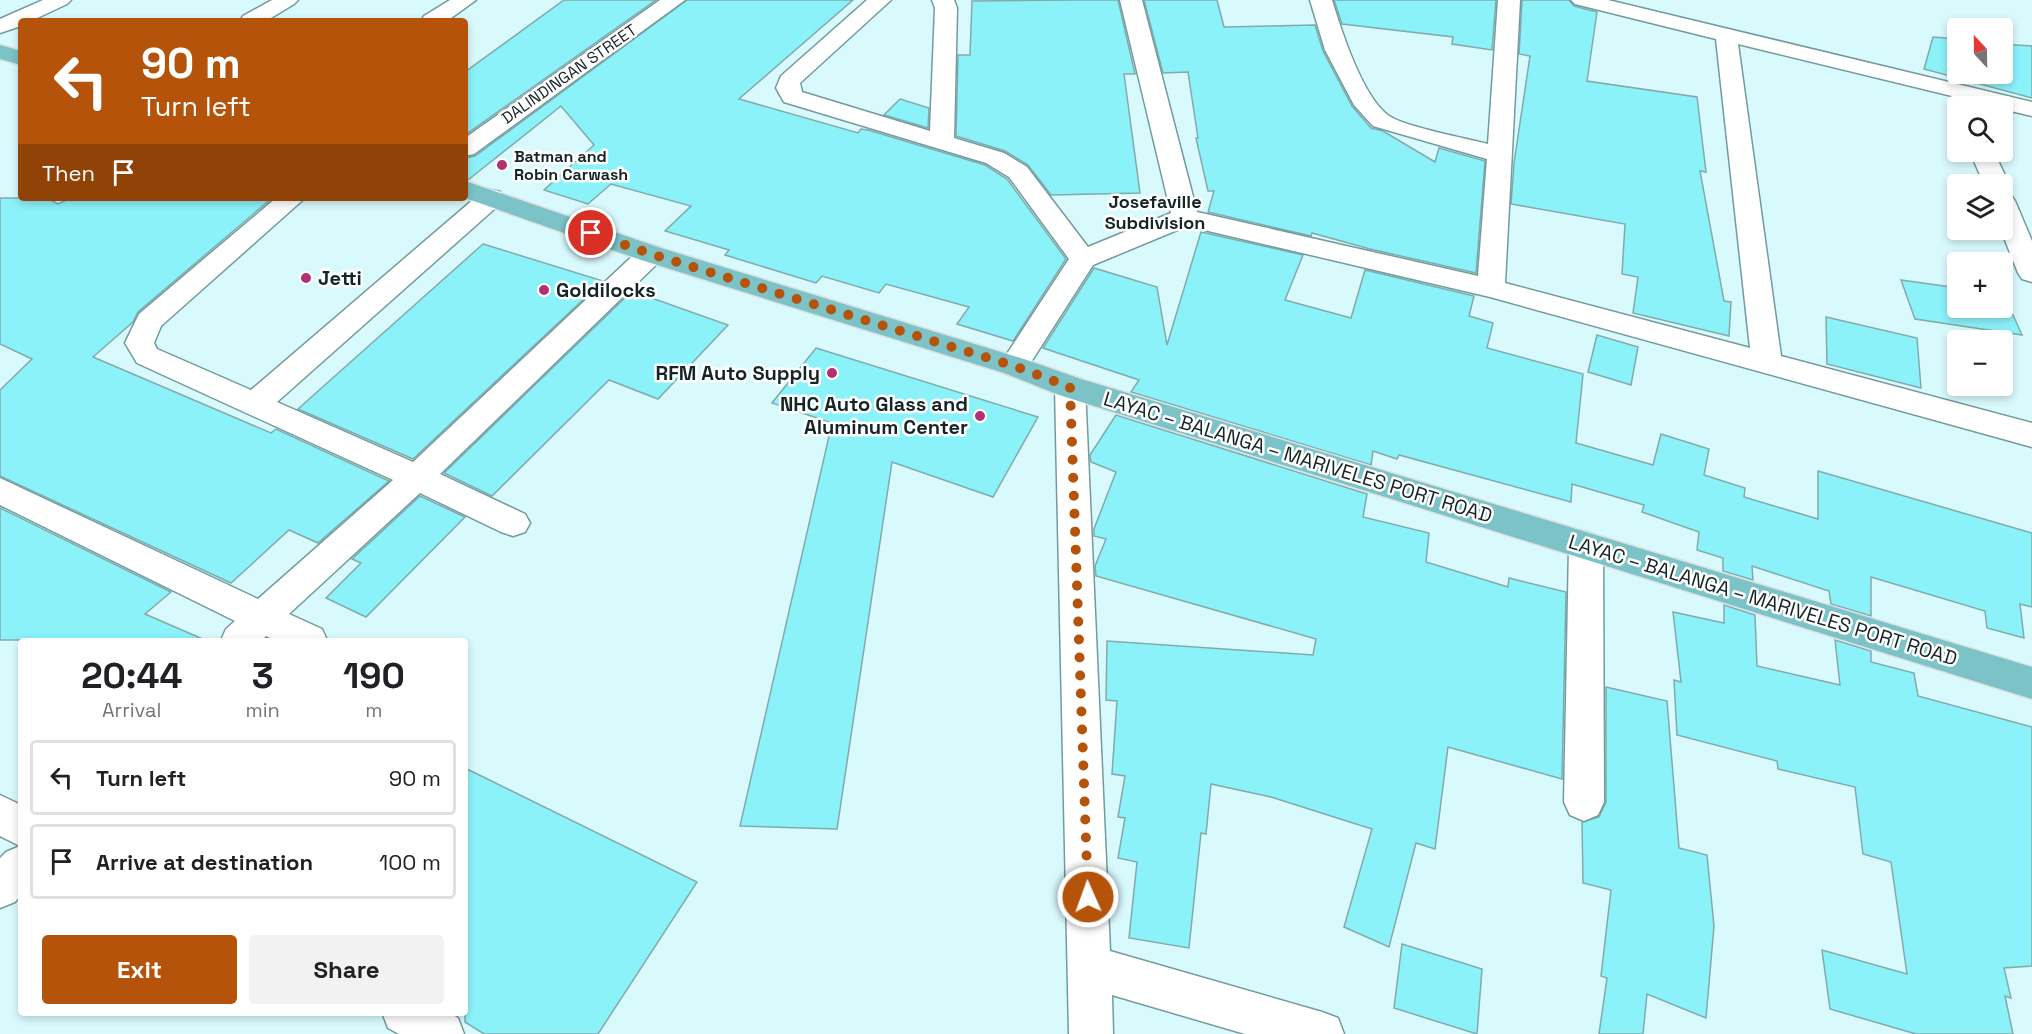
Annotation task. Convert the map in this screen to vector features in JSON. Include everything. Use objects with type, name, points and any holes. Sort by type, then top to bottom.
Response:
[{"type":"main road","points":[[0,52],[18,57]]},
{"type":"main road","name":"LAYAC – BALANGA – MARIVELES PORT ROAD","points":[[478,194],[651,254],[1014,366],[1070,387],[2032,683]]},
{"type":"street","points":[[20,18],[60,0]]},
{"type":"street","points":[[256,18],[287,0]]},
{"type":"street","points":[[437,18],[465,0]]},
{"type":"street","name":"DALINDINGAN STREET","points":[[468,146],[674,0]]},
{"type":"street","points":[[880,0],[797,72],[789,81],[788,88],[792,97],[942,140],[995,158],[1018,172],[1083,259]]},
{"type":"street","points":[[942,140],[946,8],[943,0]]},
{"type":"street","points":[[1131,0],[1185,218]]},
{"type":"street","points":[[1321,0],[1330,37],[1336,50],[1366,105],[1382,121],[1402,129],[1500,155]]},
{"type":"street","points":[[1491,288],[1509,0]]},
{"type":"street","points":[[1582,0],[1726,34],[1953,96]]},
{"type":"street","points":[[0,27],[18,19]]},
{"type":"street","points":[[1726,34],[1767,364]]},
{"type":"street","points":[[2013,106],[2032,109]]},
{"type":"street","points":[[254,405],[478,194]]},
{"type":"street","points":[[289,201],[149,321],[139,343],[147,356],[417,477],[513,523]]},
{"type":"street","points":[[1014,366],[1083,259],[1185,218],[1491,288],[2032,435]]},
{"type":"street","points":[[2013,227],[2031,270]]},
{"type":"street","points":[[250,629],[417,477],[651,254]]},
{"type":"street","points":[[1070,387],[1091,1034]]},
{"type":"street","points":[[0,491],[250,629],[298,638]]},
{"type":"street","points":[[1584,802],[1586,546]]},
{"type":"street","points":[[0,814],[18,825]]},
{"type":"street","points":[[0,887],[18,869]]},
{"type":"street","points":[[1090,967],[1215,1017],[1322,1034]]},
{"type":"street","points":[[411,1016],[442,1034]]},
{"type":"building","points":[[564,0],[656,0],[468,133],[468,70]]},
{"type":"building","points":[[687,0],[853,0],[739,99],[858,133],[861,129],[868,130],[985,165],[1007,179],[1066,259],[1013,341],[957,324],[969,307],[886,284],[879,293],[822,276],[816,283],[725,255],[729,250],[665,231],[691,206],[611,184],[588,204],[544,190],[594,145],[561,106],[468,180],[468,157],[475,156]]},
{"type":"building","points":[[1118,0],[1135,74],[1124,74],[1140,193],[1051,195],[1028,165],[1005,151],[956,136],[958,55],[970,55],[972,1]]},
{"type":"building","points":[[1144,0],[1217,0],[1224,27],[1315,25],[1323,51],[1352,106],[1371,128],[1383,131],[1435,162],[1439,148],[1485,161],[1476,273],[1370,249],[1312,233],[1311,236],[1208,212],[1214,191],[1208,191],[1196,138],[1198,138],[1188,72],[1163,73]]},
{"type":"building","points":[[1334,0],[1496,0],[1492,50],[1452,44],[1453,37],[1342,24]]},
{"type":"building","points":[[1522,0],[1569,0],[1574,6],[1597,12],[1587,81],[1697,97],[1706,172],[1700,171],[1724,301],[1731,302],[1729,336],[1633,313],[1638,277],[1622,274],[1625,224],[1511,204],[1514,163],[1530,56],[1519,54]]},
{"type":"building","points":[[1933,37],[1947,38],[1947,75],[1924,69]]},
{"type":"building","points":[[2013,45],[2032,46],[2032,98],[1980,84],[2013,84]]},
{"type":"building","points":[[900,99],[929,108],[928,128],[884,115]]},
{"type":"building","points":[[0,198],[18,198],[18,201],[52,201],[58,204],[64,201],[268,201],[138,312],[133,322],[93,357],[271,433],[276,429],[389,481],[318,543],[289,530],[231,583],[0,476],[0,390],[32,359],[0,344]]},
{"type":"building","points":[[1201,232],[1303,255],[1285,300],[1351,318],[1365,270],[1474,296],[1469,316],[1493,323],[1487,348],[1583,374],[1576,443],[1653,465],[1661,434],[1709,449],[1704,475],[1745,488],[1744,497],[1818,519],[1818,471],[2032,533],[2032,607],[2020,604],[2024,638],[1987,628],[1985,611],[1871,577],[1871,616],[1831,604],[1829,591],[1752,566],[1753,580],[1723,571],[1723,558],[1697,550],[1699,532],[1642,512],[1644,505],[1572,484],[1571,502],[1399,455],[1397,459],[1373,451],[1371,465],[1131,392],[1139,380],[1043,348],[1094,268],[1157,287],[1167,345]]},
{"type":"building","points":[[483,244],[603,281],[413,459],[298,409]]},
{"type":"building","points":[[1901,280],[1947,286],[1947,318],[2013,318],[2013,315],[2022,335],[2013,334],[2013,330],[1989,330],[1915,319]]},
{"type":"building","points":[[632,291],[728,325],[658,399],[609,380],[492,496],[444,473]]},
{"type":"building","points":[[1826,317],[1917,338],[1921,388],[1827,364]]},
{"type":"building","points":[[1597,335],[1638,347],[1631,385],[1588,372]]},
{"type":"building","points":[[816,348],[1038,417],[993,497],[892,462],[837,829],[740,826],[832,423],[772,403]]},
{"type":"building","points":[[1116,415],[1367,494],[1363,517],[1429,533],[1426,562],[1508,587],[1509,578],[1566,592],[1562,779],[1448,747],[1435,849],[1416,843],[1389,947],[1344,927],[1372,829],[1271,797],[1211,784],[1206,834],[1201,833],[1189,948],[1129,938],[1137,862],[1118,858],[1125,818],[1118,817],[1125,776],[1112,774],[1117,701],[1106,700],[1107,641],[1313,655],[1316,639],[1096,576],[1095,566],[1106,539],[1094,536],[1094,529],[1116,472],[1091,462],[1090,455]]},
{"type":"building","points":[[420,496],[465,517],[366,617],[326,598],[361,563],[352,559]]},
{"type":"building","points":[[0,508],[171,592],[145,614],[200,638],[18,638],[18,640],[0,640]]},
{"type":"building","points":[[1724,605],[1755,615],[1757,666],[1840,685],[1835,640],[1871,651],[1871,662],[1914,673],[1918,696],[2032,727],[2032,966],[2004,968],[2011,998],[2005,996],[2013,1034],[1916,1034],[1830,1009],[1822,950],[1907,974],[1891,862],[1863,854],[1855,787],[1778,769],[1777,761],[1677,735],[1674,680],[1681,682],[1673,612],[1724,623]]},
{"type":"building","points":[[1606,687],[1667,701],[1679,848],[1707,855],[1714,926],[1706,1018],[1647,994],[1643,1034],[1599,1034],[1607,978],[1601,976],[1611,890],[1583,883],[1582,822],[1599,817],[1606,802]]},
{"type":"building","points":[[468,769],[697,882],[598,1034],[484,1034],[465,1022],[465,1016],[468,1016]]},
{"type":"building","points":[[1402,944],[1482,969],[1477,1034],[1394,1008]]},
{"type":"place","name":"Batman and Robin Carwash","points":[[502,165]]},
{"type":"place","name":"Jetti","points":[[306,278]]},
{"type":"place","name":"Goldilocks","points":[[544,290]]},
{"type":"place","name":"RFM Auto Supply","points":[[832,373]]},
{"type":"place","name":"NHC Auto Glass and Aluminum Center","points":[[980,416]]},
{"type":"district","name":"Josefaville Subdivision","points":[[1155,211]]},
{"type":"route","points":[[591,233],[651,254],[1014,366],[1070,387],[1088,897]]}]
